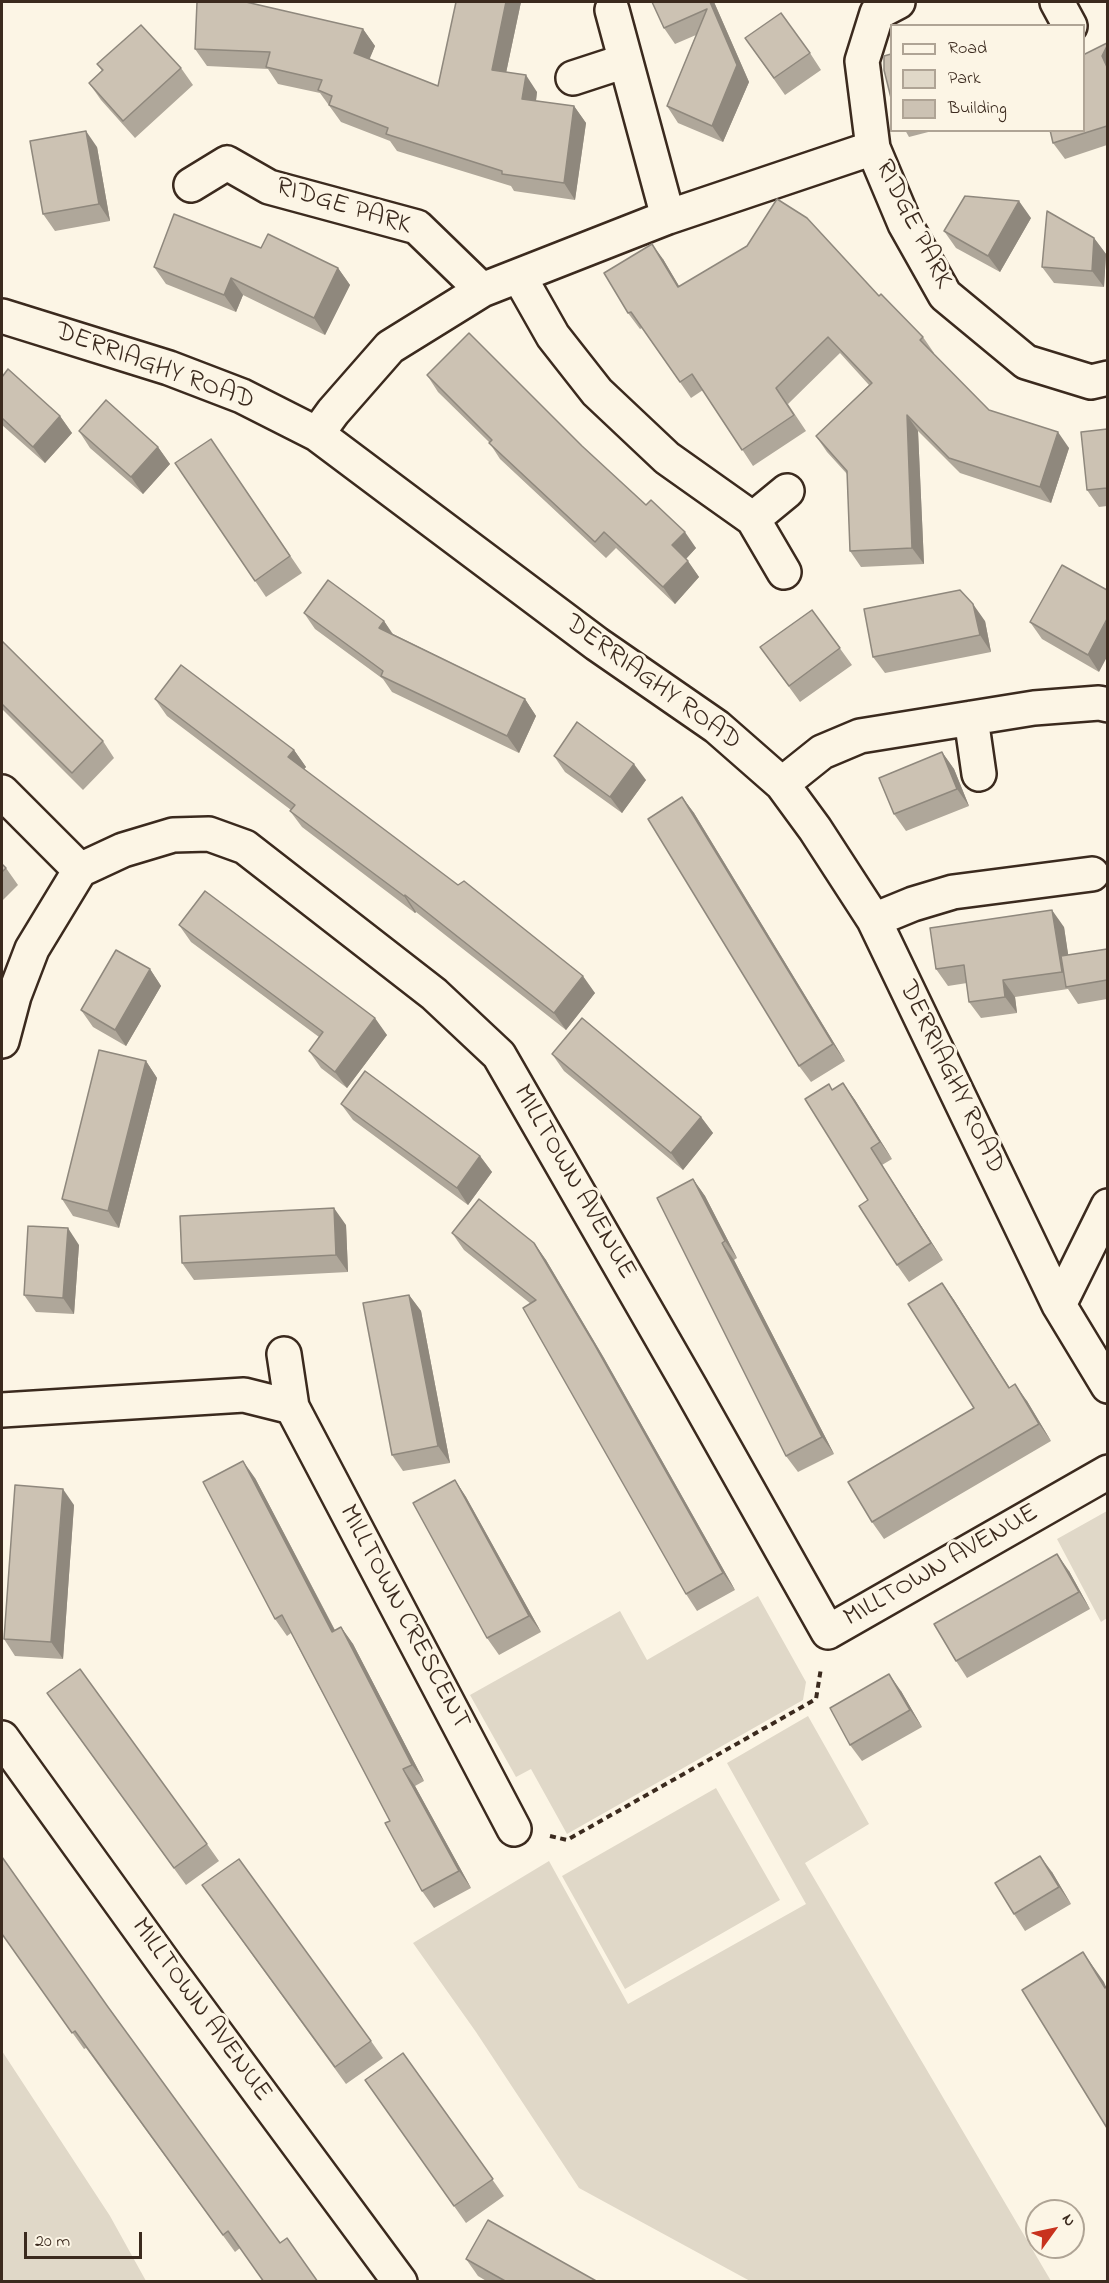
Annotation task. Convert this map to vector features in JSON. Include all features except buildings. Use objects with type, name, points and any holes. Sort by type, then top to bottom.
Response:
[{"type":"street","name":"RIDGE PARK","points":[[898,2],[877,13],[862,61],[873,148],[905,224],[945,295],[1026,362],[1091,382],[1107,378]]},
{"type":"street","points":[[1057,2],[1069,24]]},
{"type":"street","points":[[612,10],[668,217]]},
{"type":"street","points":[[573,78],[625,61]]},
{"type":"street","name":"RIDGE PARK","points":[[317,434],[333,412],[390,347],[482,290],[668,217],[873,148]]},
{"type":"street","name":"RIDGE PARK","points":[[191,185],[227,163],[269,187],[417,227],[482,290]]},
{"type":"street","points":[[519,276],[553,336],[597,392],[667,458],[753,519],[784,572]]},
{"type":"street","name":"DERRIAGHY ROAD","points":[[2,316],[180,372],[242,396],[317,434],[588,637],[717,727],[782,784],[815,829],[874,921],[1059,1305],[1107,1386]]},
{"type":"street","points":[[753,519],[787,491]]},
{"type":"street","points":[[782,784],[822,752],[860,736],[1034,708],[1099,702],[1107,705]]},
{"type":"street","points":[[971,718],[979,774]]},
{"type":"street","points":[[2,792],[80,870],[8,994],[2,1041]]},
{"type":"street","name":"MILLTOWN AVENUE","points":[[80,870],[123,850],[173,835],[209,834],[245,848],[434,994],[499,1055],[828,1632],[1107,1472]]},
{"type":"street","points":[[874,921],[913,904],[953,892],[1092,874]]},
{"type":"street","points":[[1059,1305],[1107,1206]]},
{"type":"street","name":"MILLTOWN CRESCENT","points":[[284,1354],[292,1407],[514,1829]]},
{"type":"street","points":[[2,1410],[244,1395],[292,1407]]},
{"type":"street","name":"MILLTOWN AVENUE","points":[[2,1738],[167,1967],[400,2282]]},
{"type":"path","points":[[514,1829],[567,1840],[816,1699],[828,1632]]},
{"type":"green space","points":[[1107,1511],[1107,1618],[1101,1622],[1057,1539]]},
{"type":"green space","points":[[758,1596],[806,1682],[803,1700],[567,1834],[531,1769],[516,1777],[470,1695],[620,1611],[647,1660]]},
{"type":"green space","points":[[808,1716],[869,1824],[805,1863],[1025,2237],[1025,2259],[1038,2259],[1051,2281],[750,2281],[579,2188],[476,2032],[413,1943],[549,1861],[628,2004],[806,1904],[727,1763]]},
{"type":"green space","points":[[716,1788],[780,1900],[625,1989],[562,1876]]},
{"type":"green space","points":[[2,2051],[110,2216],[146,2281],[2,2281]]}]
